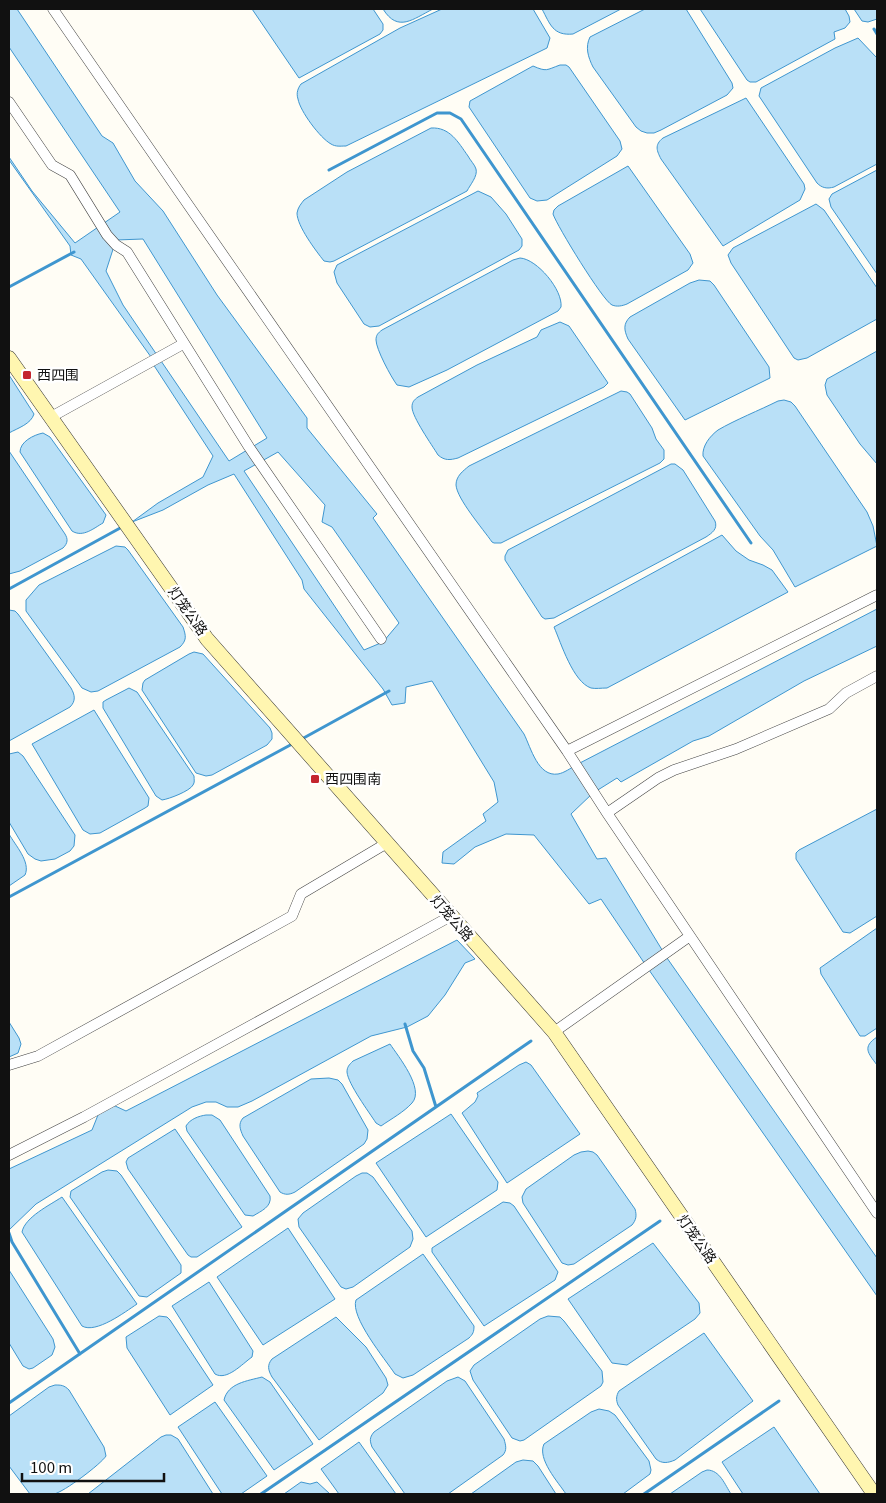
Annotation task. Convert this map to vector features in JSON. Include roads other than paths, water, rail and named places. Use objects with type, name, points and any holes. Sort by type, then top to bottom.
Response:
[{"type":"street","points":[[53,9],[567,751],[877,1213]]},
{"type":"street","points":[[9,102],[52,166],[70,175],[107,235],[116,245],[127,252],[249,447],[381,639]]},
{"type":"street","points":[[51,418],[183,344]]},
{"type":"street","name":"灯笼公路","points":[[9,358],[207,639],[554,1032],[874,1494]]},
{"type":"street","points":[[567,751],[877,595]]},
{"type":"street","points":[[607,813],[658,778],[674,770],[736,749],[829,710],[846,693],[877,676]]},
{"type":"street","points":[[9,1065],[38,1056],[292,916],[301,894],[387,843]]},
{"type":"street","points":[[9,1155],[451,916]]},
{"type":"street","points":[[554,1032],[690,936]]},
{"type":"water","points":[[9,9],[17,9],[102,136],[113,143],[135,181],[163,211],[217,295],[307,418],[307,428],[377,514],[373,518],[524,734],[536,760],[545,771],[551,774],[565,772],[877,609],[877,646],[804,681],[709,736],[693,741],[621,782],[617,778],[593,793],[571,814],[597,859],[606,858],[667,958],[877,1258],[877,1296],[601,899],[589,904],[534,835],[506,834],[475,847],[454,864],[442,863],[443,852],[486,821],[483,814],[498,802],[494,782],[432,681],[406,687],[405,703],[392,705],[383,689],[304,589],[302,580],[234,474],[208,485],[163,510],[132,522],[158,503],[203,477],[213,456],[153,364],[151,357],[81,259],[71,255],[70,246],[9,160],[9,157],[32,191],[75,243],[120,212],[9,47]],"holes":[[[143,239],[267,438],[229,461],[123,305],[106,271],[116,240]],[[278,452],[325,505],[322,522],[332,527],[399,623],[383,642],[364,650],[244,471]]]},
{"type":"water","points":[[252,9],[373,9],[383,24],[383,30],[380,34],[299,78]]},
{"type":"water","points":[[383,9],[433,9],[412,20],[400,22],[394,21]]},
{"type":"water","points":[[442,9],[533,9],[550,38],[547,48],[346,146],[335,146],[321,136],[302,110],[297,97],[301,84],[400,28]]},
{"type":"water","points":[[542,9],[621,9],[573,34],[566,34],[553,28]]},
{"type":"water","points":[[645,9],[686,9],[732,83],[733,88],[727,95],[654,133],[641,131],[636,127],[593,67],[587,48],[590,37]]},
{"type":"water","points":[[700,9],[845,9],[850,22],[845,28],[834,32],[835,39],[756,82],[750,82]]},
{"type":"water","points":[[854,9],[877,9],[877,19],[868,22],[862,21]]},
{"type":"water","points":[[858,38],[877,58],[877,164],[834,187],[825,188],[817,183],[759,96],[761,88],[835,48]]},
{"type":"water","points":[[560,65],[569,67],[620,141],[622,149],[617,156],[547,200],[537,201],[530,198],[469,107],[470,101],[533,66],[546,70]]},
{"type":"water","points":[[746,98],[804,184],[805,189],[800,200],[723,246],[661,159],[657,146],[663,138]]},
{"type":"water","points":[[431,128],[438,128],[453,136],[475,166],[476,175],[467,191],[334,261],[324,261],[300,225],[297,213],[304,200],[347,172]]},
{"type":"water","points":[[628,166],[690,254],[693,263],[688,270],[627,304],[616,306],[607,300],[590,278],[553,214],[558,206]]},
{"type":"water","points":[[877,170],[877,274],[831,207],[829,199],[832,194]]},
{"type":"water","points":[[478,191],[491,197],[506,214],[522,239],[522,246],[519,250],[379,326],[370,327],[364,324],[337,283],[334,272],[337,265]]},
{"type":"water","points":[[816,204],[824,210],[877,288],[877,319],[807,358],[798,360],[794,358],[731,263],[728,255],[733,248]]},
{"type":"water","points":[[520,258],[534,264],[548,276],[561,300],[561,307],[558,311],[447,370],[409,387],[397,385],[378,350],[376,337],[378,333],[513,260]]},
{"type":"water","points":[[699,280],[710,281],[714,285],[769,367],[770,378],[685,420],[628,339],[625,327],[630,317],[690,283]]},
{"type":"water","points":[[560,322],[569,326],[608,383],[604,387],[458,458],[448,460],[438,455],[415,417],[412,407],[414,400],[477,365],[537,337],[541,330]]},
{"type":"water","points":[[877,351],[877,464],[860,444],[827,395],[825,385],[827,379]]},
{"type":"water","points":[[9,375],[34,414],[27,423],[9,433]]},
{"type":"water","points":[[621,391],[630,394],[652,428],[656,439],[664,450],[664,459],[660,463],[501,543],[492,542],[465,506],[457,491],[456,482],[460,474],[469,466]]},
{"type":"water","points":[[778,401],[791,402],[795,406],[867,512],[873,526],[877,546],[795,587],[773,550],[760,536],[703,456],[707,442],[718,430]]},
{"type":"water","points":[[43,433],[50,437],[106,515],[103,523],[88,532],[76,533],[72,531],[20,452],[22,445],[28,440],[35,435]]},
{"type":"water","points":[[9,451],[65,534],[67,543],[63,548],[20,571],[9,574]]},
{"type":"water","points":[[671,464],[675,464],[683,470],[715,521],[716,526],[714,530],[706,537],[554,618],[545,619],[542,617],[505,560],[508,550]]},
{"type":"water","points":[[722,535],[736,551],[749,560],[772,570],[788,592],[607,688],[591,688],[585,684],[568,661],[554,627]]},
{"type":"water","points":[[116,546],[125,547],[128,550],[183,627],[185,638],[180,647],[98,691],[91,692],[82,688],[26,611],[26,600],[39,585]]},
{"type":"water","points":[[9,610],[15,611],[18,614],[71,688],[74,698],[70,707],[9,741]]},
{"type":"water","points":[[194,652],[203,654],[270,728],[272,733],[272,739],[267,745],[212,775],[206,776],[196,773],[142,690],[145,680]]},
{"type":"water","points":[[129,688],[137,692],[194,776],[193,785],[184,792],[162,800],[156,796],[103,708],[103,702]]},
{"type":"water","points":[[94,710],[149,798],[148,806],[145,808],[100,833],[90,834],[83,830],[32,744]]},
{"type":"water","points":[[18,752],[23,756],[75,835],[74,846],[70,851],[55,859],[41,861],[28,854],[9,822],[9,754]]},
{"type":"water","points":[[877,809],[877,916],[850,933],[843,932],[796,859],[796,853]]},
{"type":"water","points":[[9,834],[24,859],[26,870],[25,875],[9,886]]},
{"type":"water","points":[[877,928],[877,1028],[865,1036],[860,1036],[821,974],[820,968]]},
{"type":"water","points":[[457,940],[475,959],[465,963],[445,995],[428,1016],[407,1027],[371,1036],[238,1107],[227,1107],[216,1102],[206,1102],[192,1107],[36,1204],[9,1230],[9,1169],[92,1130],[100,1110],[113,1105],[126,1111]]},
{"type":"water","points":[[9,1022],[21,1044],[18,1053],[9,1057]]},
{"type":"water","points":[[877,1037],[877,1065],[871,1057],[868,1047]]},
{"type":"water","points":[[390,1044],[413,1081],[415,1097],[412,1103],[405,1109],[381,1126],[376,1123],[355,1091],[348,1077],[347,1070],[353,1061]]},
{"type":"water","points":[[526,1062],[531,1065],[580,1134],[507,1183],[462,1113],[475,1102],[478,1096],[477,1093]]},
{"type":"water","points":[[329,1078],[338,1080],[342,1084],[368,1130],[367,1139],[364,1144],[295,1192],[291,1194],[282,1193],[243,1136],[240,1122],[243,1118],[311,1079]]},
{"type":"water","points":[[451,1114],[498,1182],[497,1190],[426,1237],[376,1163]]},
{"type":"water","points":[[206,1115],[212,1115],[220,1120],[270,1196],[268,1206],[253,1216],[245,1215],[187,1131],[186,1126],[190,1121]]},
{"type":"water","points":[[175,1129],[242,1227],[197,1257],[188,1255],[128,1169],[126,1162],[128,1158]]},
{"type":"water","points":[[588,1151],[597,1155],[635,1209],[636,1218],[632,1225],[574,1264],[568,1265],[562,1263],[523,1203],[522,1197],[526,1189],[574,1155]]},
{"type":"water","points":[[108,1170],[117,1171],[121,1175],[181,1265],[181,1273],[147,1297],[139,1296],[70,1197],[71,1191]]},
{"type":"water","points":[[362,1173],[367,1173],[373,1177],[412,1231],[413,1239],[410,1247],[353,1287],[346,1289],[341,1287],[299,1227],[298,1219],[303,1213]]},
{"type":"water","points":[[62,1197],[137,1304],[118,1317],[95,1327],[88,1328],[82,1326],[22,1232],[33,1216]]},
{"type":"water","points":[[503,1202],[514,1206],[558,1272],[555,1280],[484,1326],[432,1252],[432,1248]]},
{"type":"water","points":[[288,1228],[335,1299],[263,1345],[217,1277]]},
{"type":"water","points":[[653,1243],[699,1303],[700,1313],[695,1319],[627,1365],[612,1363],[568,1299]]},
{"type":"water","points":[[423,1254],[474,1326],[474,1330],[469,1338],[413,1375],[403,1378],[395,1374],[363,1327],[358,1317],[356,1300]]},
{"type":"water","points":[[9,1270],[53,1339],[55,1347],[52,1355],[29,1369],[23,1366],[9,1343]]},
{"type":"water","points":[[209,1282],[253,1351],[252,1357],[234,1371],[220,1376],[215,1374],[172,1306]]},
{"type":"water","points":[[159,1316],[167,1317],[170,1320],[213,1385],[170,1415],[127,1348],[126,1337]]},
{"type":"water","points":[[548,1316],[560,1317],[564,1321],[602,1371],[603,1382],[601,1386],[520,1441],[512,1438],[473,1380],[470,1371],[474,1365],[540,1319]]},
{"type":"water","points":[[336,1317],[366,1347],[386,1378],[388,1385],[383,1393],[319,1440],[272,1377],[269,1365],[272,1359]]},
{"type":"water","points":[[704,1333],[753,1401],[675,1460],[661,1462],[656,1459],[618,1405],[617,1395],[619,1391]]},
{"type":"water","points":[[262,1377],[270,1382],[313,1444],[274,1470],[224,1400],[226,1394],[234,1386]]},
{"type":"water","points":[[458,1377],[465,1381],[504,1439],[505,1451],[503,1455],[448,1494],[405,1494],[372,1447],[371,1436],[447,1381]]},
{"type":"water","points":[[55,1385],[66,1387],[69,1390],[104,1447],[106,1456],[82,1477],[59,1492],[48,1495],[30,1494],[9,1466],[9,1416],[49,1387]]},
{"type":"water","points":[[215,1402],[267,1476],[241,1494],[222,1494],[178,1427]]},
{"type":"water","points":[[599,1409],[609,1411],[615,1415],[649,1461],[650,1474],[623,1494],[566,1494],[546,1463],[543,1456],[544,1444],[591,1412]]},
{"type":"water","points":[[774,1427],[820,1494],[743,1494],[722,1462]]},
{"type":"water","points":[[171,1435],[178,1439],[213,1494],[88,1494],[161,1437]]},
{"type":"water","points":[[359,1442],[396,1494],[339,1494],[321,1469]]},
{"type":"water","points":[[523,1460],[533,1461],[538,1466],[556,1494],[471,1494],[516,1462]]},
{"type":"water","points":[[707,1470],[719,1475],[731,1494],[670,1494],[702,1472]]},
{"type":"water","points":[[301,1482],[310,1484],[317,1482],[330,1494],[284,1494]]},
{"type":"waterway","points":[[874,29],[877,34]]},
{"type":"waterway","points":[[329,170],[437,113],[450,113],[461,119],[751,543]]},
{"type":"waterway","points":[[9,287],[74,252]]},
{"type":"waterway","points":[[9,589],[122,527]]},
{"type":"waterway","points":[[300,740],[389,691]]},
{"type":"waterway","points":[[9,897],[294,743]]},
{"type":"waterway","points":[[405,1024],[413,1051],[424,1068],[436,1107]]},
{"type":"waterway","points":[[9,1403],[531,1041]]},
{"type":"waterway","points":[[261,1494],[660,1221]]},
{"type":"waterway","points":[[9,1233],[12,1242],[80,1354]]},
{"type":"waterway","points":[[644,1494],[779,1401]]},
{"type":"place","name":"西四围","points":[[27,375]]},
{"type":"place","name":"西四围南","points":[[315,779]]}]
